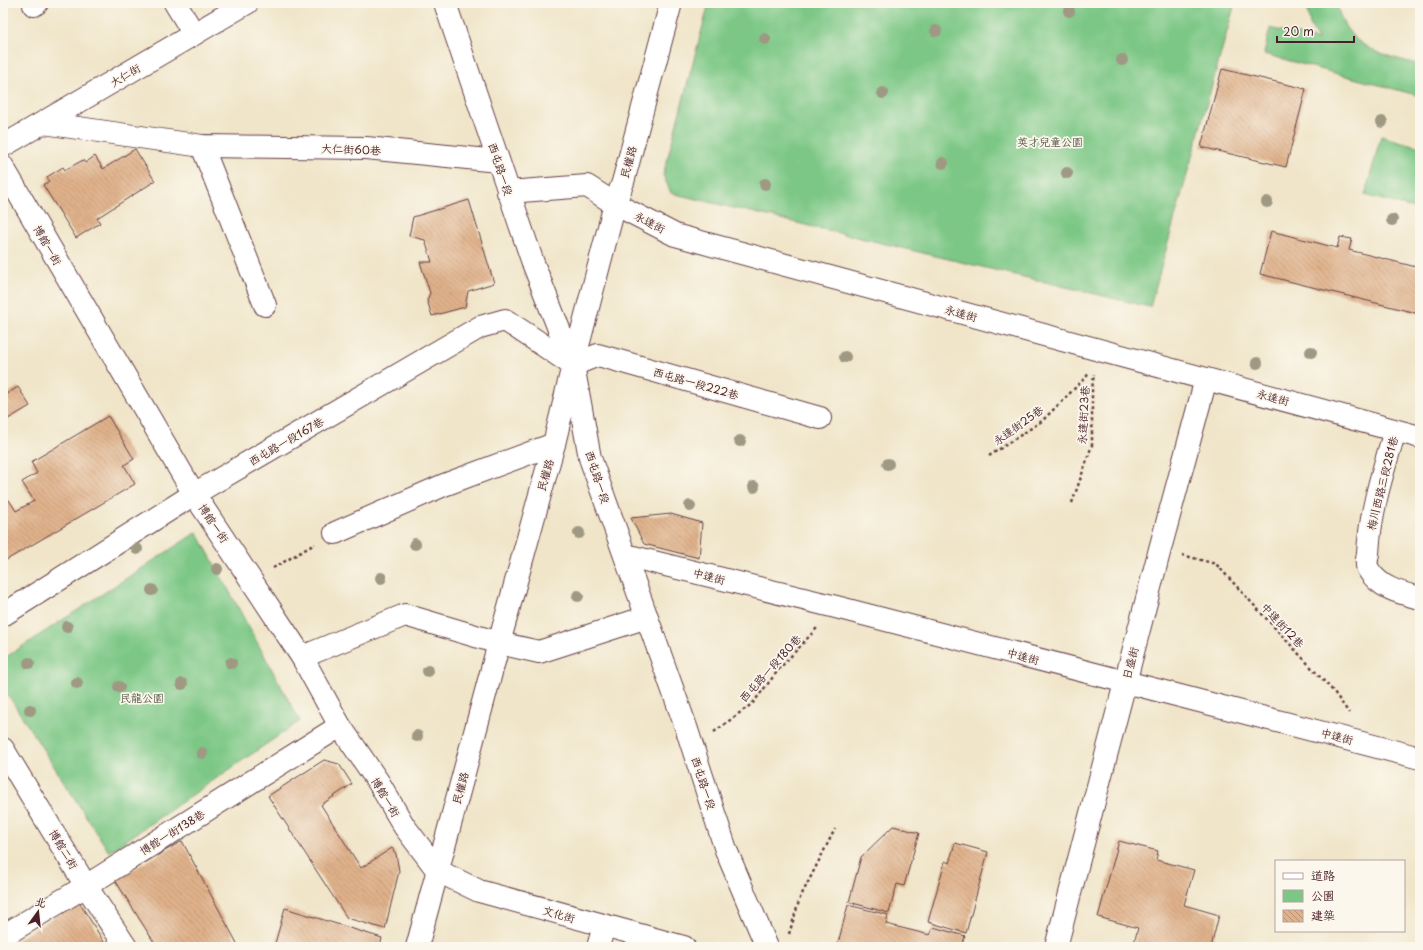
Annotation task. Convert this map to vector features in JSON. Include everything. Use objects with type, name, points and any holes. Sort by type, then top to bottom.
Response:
[{"type":"street","points":[[175,3],[194,34]]},
{"type":"street","name":"大仁街","points":[[3,146],[247,3]]},
{"type":"street","name":"西屯路一段","points":[[446,3],[508,192],[533,263],[573,364],[590,458],[626,555],[726,850],[777,944]]},
{"type":"street","name":"民權路","points":[[417,947],[498,643],[554,444],[573,364],[615,204],[623,182],[671,3]]},
{"type":"street","name":"大仁街60巷","points":[[44,123],[202,146],[366,148],[498,161]]},
{"type":"street","points":[[202,146],[265,305]]},
{"type":"street","name":"博館一街","points":[[3,167],[194,494],[302,657],[340,726],[379,783],[404,826],[438,871]]},
{"type":"street","name":"永達街","points":[[508,192],[587,186],[615,204],[675,236],[1420,437]]},
{"type":"street","name":"西屯路一段167巷","points":[[3,616],[194,494],[480,327],[505,320],[573,364]]},
{"type":"street","name":"西屯路一段222巷","points":[[573,364],[598,355],[820,418]]},
{"type":"street","name":"日盛街","points":[[1056,947],[1206,379]]},
{"type":"street","name":"梅川西路三段281巷","points":[[1395,431],[1375,503],[1369,532],[1367,567],[1378,583],[1400,593],[1420,598]]},
{"type":"street","points":[[335,533],[444,486],[554,444]]},
{"type":"street","name":"中達街","points":[[626,555],[836,607],[1125,683],[1420,758]]},
{"type":"street","points":[[302,657],[405,615],[498,643],[539,652],[647,618]]},
{"type":"street","name":"博館一街138巷","points":[[3,936],[86,886],[340,726]]},
{"type":"street","name":"博館二街","points":[[3,749],[86,886],[126,947]]},
{"type":"street","name":"文化街","points":[[438,871],[479,891],[684,947]]},
{"type":"street","points":[[598,947],[604,926]]},
{"type":"path","name":"永達街25巷","points":[[989,456],[1042,421],[1087,376],[1098,350]]},
{"type":"path","name":"永達街23巷","points":[[1072,503],[1092,444],[1092,389],[1098,350]]},
{"type":"path","points":[[251,580],[335,533]]},
{"type":"path","name":"中達街12巷","points":[[1160,549],[1216,564],[1334,692],[1371,745]]},
{"type":"path","name":"西屯路一段180巷","points":[[692,747],[753,703],[780,668],[836,607]]},
{"type":"path","points":[[777,944],[835,828]]},
{"type":"green space","name":"英才兒童公園","points":[[709,3],[1235,3],[1150,307],[671,193],[663,175]]},
{"type":"green space","points":[[1306,3],[1337,3],[1343,23],[1354,37],[1362,44],[1380,53],[1420,65],[1420,96],[1264,54],[1270,28],[1318,40],[1310,24]]},
{"type":"green space","points":[[1381,136],[1420,147],[1420,210],[1365,195]]},
{"type":"green space","name":"民龍公園","points":[[197,532],[300,721],[109,852],[3,687],[3,659]]},
{"type":"building","points":[[1222,69],[1306,89],[1286,167],[1201,147]]},
{"type":"building","points":[[135,149],[155,181],[97,218],[100,223],[76,238],[43,185],[49,181],[47,177],[63,167],[65,170],[83,160],[85,163],[95,156],[103,169]]},
{"type":"building","points":[[469,200],[494,283],[468,291],[465,307],[432,316],[427,300],[430,293],[420,262],[432,262],[425,240],[409,236],[413,217]]},
{"type":"building","points":[[1271,231],[1337,248],[1340,237],[1352,239],[1349,250],[1420,268],[1420,314],[1260,274]]},
{"type":"building","points":[[18,387],[30,406],[3,422],[3,396]]},
{"type":"building","points":[[108,416],[134,459],[124,465],[135,484],[3,562],[3,503],[9,500],[16,511],[34,501],[22,482],[37,473],[31,462]]},
{"type":"building","points":[[671,514],[702,523],[699,558],[644,544],[631,518]]},
{"type":"building","points":[[324,760],[339,764],[352,784],[321,805],[361,868],[392,848],[396,854],[399,871],[385,929],[347,918],[268,796]]},
{"type":"building","points":[[893,826],[919,833],[904,886],[897,884],[889,913],[849,902],[861,857]]},
{"type":"building","points":[[182,841],[239,947],[157,947],[115,880]]},
{"type":"building","points":[[1119,841],[1158,851],[1156,860],[1194,870],[1184,905],[1219,915],[1211,947],[1133,947],[1138,928],[1098,917]]},
{"type":"building","points":[[955,843],[988,852],[966,933],[928,922],[945,861],[949,863]]},
{"type":"building","points":[[79,902],[107,947],[4,947],[7,946]]},
{"type":"building","points":[[848,905],[888,915],[886,924],[930,935],[933,927],[965,936],[961,947],[837,947]]},
{"type":"building","points":[[285,908],[382,938],[380,947],[274,947]]}]
